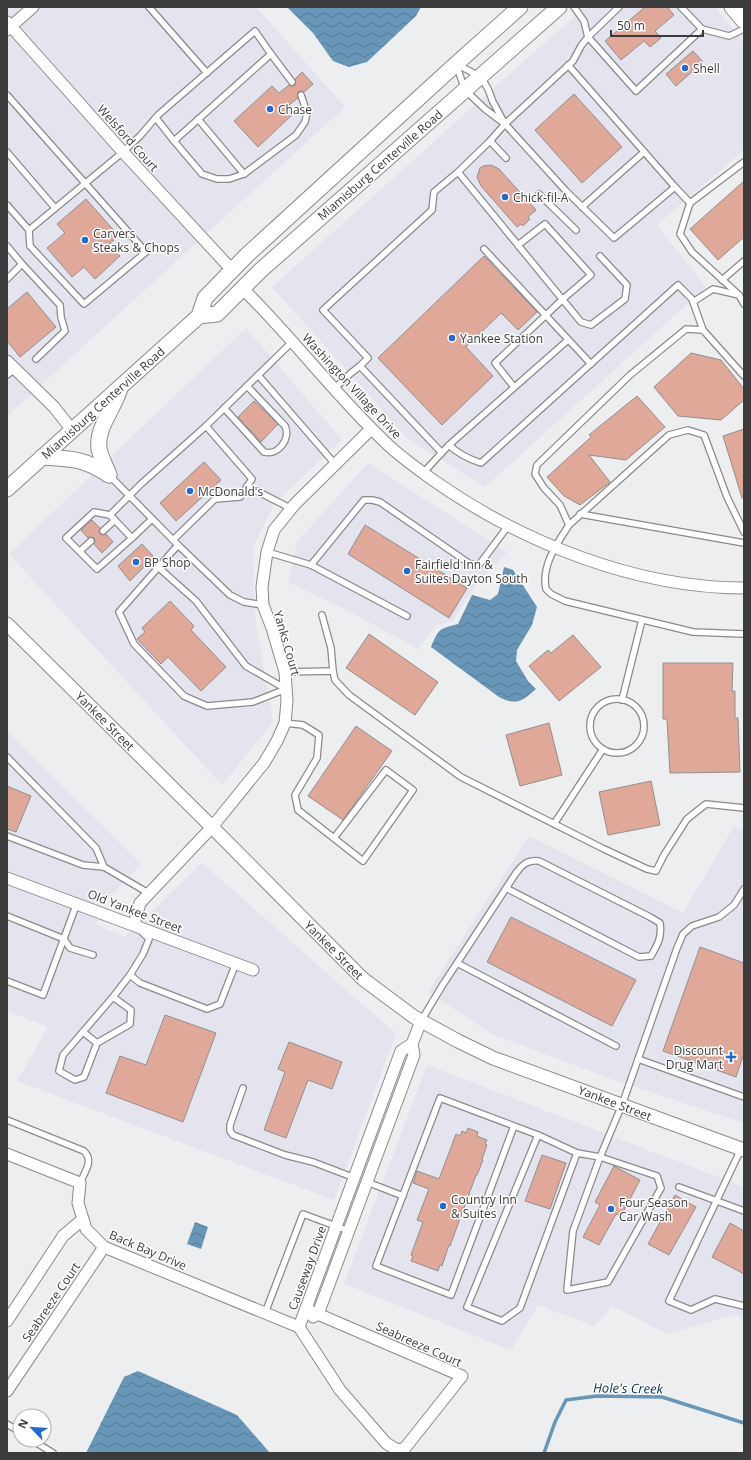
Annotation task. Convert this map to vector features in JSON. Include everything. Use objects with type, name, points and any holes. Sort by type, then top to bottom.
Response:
[{"type":"main road","name":"Miamisburg Centerville Road","points":[[202,316],[205,298],[232,270],[520,7]]},
{"type":"main road","name":"Miamisburg Centerville Road","points":[[7,489],[120,386],[202,316],[217,314],[261,270],[559,7]]},
{"type":"main road","points":[[732,7],[744,21]]},
{"type":"main road","points":[[243,289],[240,282],[245,273],[256,263],[262,241]]},
{"type":"main road","points":[[109,475],[99,448],[100,437],[104,425],[118,397],[120,386]]},
{"type":"main road","points":[[42,457],[76,459],[94,465],[109,475]]},
{"type":"street","points":[[8,26],[33,7]]},
{"type":"street","name":"Welsford Court","points":[[8,26],[232,270]]},
{"type":"street","name":"Washington Village Drive","points":[[243,289],[381,439],[423,473],[483,512],[508,526],[554,547],[629,572],[703,586],[744,588]]},
{"type":"street","points":[[10,368],[54,407],[72,430]]},
{"type":"street","name":"Yanks Court","points":[[134,924],[140,903],[212,827],[264,763],[277,741],[285,723],[287,701],[285,672],[272,628],[263,606],[263,580],[267,552],[274,530],[292,508],[371,429]]},
{"type":"street","name":"Yankee Street","points":[[7,624],[363,979],[386,998],[421,1021],[493,1058],[743,1150]]},
{"type":"street","name":"Old Yankee Street","points":[[7,878],[134,924],[253,970]]},
{"type":"street","name":"Causeway Drive","points":[[299,1327],[318,1314],[414,1055],[412,1044],[421,1021]]},
{"type":"street","name":"Causeway Drive","points":[[299,1327],[401,1051],[412,1044]]},
{"type":"street","points":[[7,1154],[80,1183]]},
{"type":"street","points":[[355,1178],[367,1182]]},
{"type":"street","name":"Back Bay Drive","points":[[80,1183],[78,1203],[86,1229],[104,1247],[299,1327]]},
{"type":"street","points":[[7,1321],[62,1236],[83,1219]]},
{"type":"street","name":"Seabreeze Court","points":[[7,1391],[104,1247]]},
{"type":"street","name":"Seabreeze Court","points":[[299,1327],[340,1390],[386,1443],[397,1450],[405,1448],[462,1376],[306,1309]]},
{"type":"lane","points":[[149,7],[207,73]]},
{"type":"lane","points":[[574,7],[584,21],[588,37],[636,91],[702,29]]},
{"type":"lane","points":[[334,389],[368,358],[323,310],[432,210],[434,192],[458,172],[505,124],[573,61],[588,37],[619,7]]},
{"type":"lane","points":[[681,7],[702,29],[729,36],[744,29]]},
{"type":"lane","points":[[29,230],[123,152],[156,118],[255,31],[292,82]]},
{"type":"lane","points":[[174,141],[271,54]]},
{"type":"lane","points":[[456,64],[481,77],[505,124]]},
{"type":"lane","points":[[456,64],[465,90],[485,109],[505,124],[566,191],[614,238],[675,187]]},
{"type":"lane","points":[[568,66],[690,203]]},
{"type":"lane","points":[[7,95],[146,252],[84,304],[30,246],[29,230],[7,205]]},
{"type":"lane","points":[[156,118],[198,170],[217,180],[229,179],[244,174],[296,135],[305,122],[307,113],[301,95]]},
{"type":"lane","points":[[198,120],[244,174]]},
{"type":"lane","points":[[490,141],[506,158]]},
{"type":"lane","points":[[7,152],[56,208]]},
{"type":"lane","points":[[582,207],[644,152]]},
{"type":"lane","points":[[744,162],[690,203],[680,234],[692,252],[739,295],[744,304]]},
{"type":"lane","points":[[458,172],[581,322],[590,325],[625,299],[627,285],[600,256]]},
{"type":"lane","points":[[539,194],[576,230]]},
{"type":"lane","points":[[514,387],[495,363],[563,299],[591,275],[545,224],[518,245]]},
{"type":"lane","points":[[7,246],[60,305],[61,317],[65,331],[36,359]]},
{"type":"lane","points":[[484,249],[591,364]]},
{"type":"lane","points":[[722,280],[744,261]]},
{"type":"lane","points":[[7,279],[22,264]]},
{"type":"lane","points":[[449,445],[454,450],[468,458],[481,463],[678,285],[693,302],[704,330],[744,376]]},
{"type":"lane","points":[[693,302],[713,289],[739,295]]},
{"type":"lane","points":[[568,525],[560,505],[544,488],[535,474],[537,465],[630,375],[686,329],[704,330]]},
{"type":"lane","points":[[423,473],[441,452],[568,340]]},
{"type":"lane","points":[[110,515],[141,484],[206,426],[292,342]]},
{"type":"lane","points":[[360,366],[441,452]]},
{"type":"lane","points":[[258,375],[335,464]]},
{"type":"lane","points":[[224,408],[264,452],[273,452],[282,445],[286,441],[288,434],[285,426],[247,386]]},
{"type":"lane","points":[[173,540],[215,499],[240,497],[252,479],[206,426]]},
{"type":"lane","points":[[744,532],[727,497],[704,435],[688,430],[669,435],[568,525],[554,547],[545,574],[546,589],[551,594],[565,601],[692,632],[744,634]]},
{"type":"lane","points":[[109,475],[152,520],[230,595],[244,602],[263,606]]},
{"type":"lane","points":[[247,486],[292,508]]},
{"type":"lane","points":[[311,565],[364,500],[380,502],[470,564],[479,564],[508,526]]},
{"type":"lane","points":[[132,538],[110,515],[94,512],[66,538],[97,568],[132,538],[152,520]]},
{"type":"lane","points":[[580,514],[744,543]]},
{"type":"lane","points":[[103,531],[115,520]]},
{"type":"lane","points":[[80,551],[91,541]]},
{"type":"lane","points":[[178,544],[119,612],[134,644],[184,696],[207,706],[253,702],[286,689]]},
{"type":"lane","points":[[267,552],[311,565],[407,616]]},
{"type":"lane","points":[[158,567],[196,601],[246,666],[286,689]]},
{"type":"lane","points":[[322,615],[331,648],[335,680],[349,695],[461,777],[647,869],[656,871],[664,854],[687,819],[706,804],[744,808]]},
{"type":"lane","points":[[622,700],[642,620]]},
{"type":"lane","points":[[285,672],[333,670]]},
{"type":"lane","points":[[611,700],[622,700],[629,702],[635,706],[642,716],[643,721],[643,733],[637,744],[629,751],[620,753],[610,753],[603,749],[598,746],[591,735],[591,719],[597,708],[603,703],[611,700]]},
{"type":"lane","points":[[285,723],[303,725],[319,735],[317,758],[295,795],[298,810],[363,861],[413,790],[386,770],[334,838]]},
{"type":"lane","points":[[554,824],[603,749]]},
{"type":"lane","points":[[7,757],[96,848],[104,867]]},
{"type":"lane","points":[[7,836],[83,865],[104,867],[150,894]]},
{"type":"lane","points":[[421,1021],[506,888],[522,865],[530,860],[539,861],[650,917],[660,924],[662,933],[651,956],[639,957],[506,888]]},
{"type":"lane","points":[[514,1126],[451,1295],[376,1266],[440,1098],[538,1135],[577,1152],[600,1157],[657,1176],[661,1188],[608,1282],[567,1290],[573,1231],[600,1157],[622,1105],[683,934],[692,926],[719,917],[734,905],[744,889]]},
{"type":"lane","points":[[7,981],[43,994],[76,903]]},
{"type":"lane","points":[[7,916],[64,939],[70,948],[93,955]]},
{"type":"lane","points":[[113,997],[131,1010],[130,1024],[97,1044],[84,1077],[75,1080],[59,1071],[62,1054],[113,997],[130,975],[143,954],[149,939],[134,924]]},
{"type":"lane","points":[[457,963],[616,1046]]},
{"type":"lane","points":[[130,975],[140,983],[207,1009],[220,1004],[236,964]]},
{"type":"lane","points":[[83,1032],[97,1044]]},
{"type":"lane","points":[[638,1059],[744,1096]]},
{"type":"lane","points":[[243,1088],[230,1125],[230,1131],[233,1135],[285,1155],[313,1162],[355,1178]]},
{"type":"lane","points":[[7,1120],[84,1150],[90,1161],[80,1183]]},
{"type":"lane","points":[[538,1135],[467,1307],[502,1321],[520,1308],[577,1152]]},
{"type":"lane","points":[[743,1150],[669,1301],[691,1310],[715,1299],[744,1306]]},
{"type":"lane","points":[[367,1182],[403,1196]]},
{"type":"lane","points":[[680,1187],[744,1211]]},
{"type":"lane","points":[[265,1313],[303,1214],[349,1231]]},
{"type":"shaded area","points":[[7,7],[256,7],[345,107],[7,416]]},
{"type":"shaded area","points":[[586,7],[715,7],[744,42],[744,150],[657,225],[706,287],[485,487],[408,439],[272,287]]},
{"type":"shaded area","points":[[246,328],[342,440],[274,504],[253,548],[255,617],[273,722],[222,785],[9,554]]},
{"type":"shaded area","points":[[368,463],[507,552],[472,590],[453,621],[436,625],[418,649],[343,608],[288,582],[297,542]]},
{"type":"shaded area","points":[[7,731],[141,864],[107,900],[95,924],[125,937],[202,863],[396,1034],[334,1200],[17,1081],[48,1027],[7,1011]]},
{"type":"shaded area","points":[[734,826],[744,830],[744,1123],[614,1080],[492,1034],[428,992],[529,836],[683,913]]},
{"type":"shaded area","points":[[427,1065],[744,1187],[744,1320],[735,1315],[667,1334],[612,1306],[594,1326],[538,1305],[511,1350],[344,1284]]},
{"type":"water","points":[[287,7],[421,7],[416,16],[367,62],[349,67],[333,61],[313,33]]},
{"type":"water","points":[[504,567],[513,570],[537,607],[532,625],[517,650],[516,661],[528,681],[536,689],[527,697],[515,702],[499,697],[431,647],[440,631],[446,627],[458,624],[472,595],[490,600],[498,594]]},
{"type":"water","points":[[195,1222],[208,1227],[201,1249],[187,1244]]},
{"type":"water","points":[[138,1371],[237,1415],[270,1453],[86,1453],[124,1377]]},
{"type":"building","points":[[645,7],[667,7],[674,15],[655,31],[661,38],[650,47],[644,41],[621,60],[605,41]]},
{"type":"building","name":"Shell","points":[[693,51],[703,62],[676,86],[666,74]]},
{"type":"building","name":"Chase","points":[[302,72],[313,84],[304,92],[298,92],[298,98],[289,105],[295,112],[258,147],[234,121],[272,86],[279,93],[289,85],[294,86],[296,82],[295,79]]},
{"type":"building","points":[[574,94],[622,147],[582,183],[535,130]]},
{"type":"building","name":"Chick-fil-A","points":[[491,165],[499,169],[536,210],[528,217],[530,219],[523,226],[521,224],[517,227],[481,186],[477,177],[480,168]]},
{"type":"building","points":[[744,181],[744,237],[718,260],[690,229]]},
{"type":"building","name":"Carvers Steaks & Chops","points":[[86,199],[119,236],[109,244],[120,256],[95,279],[84,267],[72,277],[47,248],[65,233],[57,224]]},
{"type":"building","points":[[484,256],[537,312],[518,330],[501,313],[466,347],[493,376],[442,425],[378,358]]},
{"type":"building","points":[[27,292],[56,327],[20,357],[7,341],[7,309]]},
{"type":"building","points":[[691,353],[721,360],[744,389],[744,400],[721,420],[678,416],[654,387]]},
{"type":"building","points":[[637,396],[665,427],[626,460],[589,455],[610,482],[580,505],[564,496],[547,477],[591,437],[589,435]]},
{"type":"building","points":[[254,401],[278,424],[261,442],[238,417]]},
{"type":"building","points":[[744,429],[744,498],[742,498],[723,436]]},
{"type":"building","name":"McDonald's","points":[[204,462],[221,480],[176,521],[160,503]]},
{"type":"building","points":[[92,520],[100,528],[100,534],[106,534],[113,542],[102,553],[94,544],[94,538],[88,538],[81,530]]},
{"type":"building","name":"Fairfield Inn & Suites Dayton South","points":[[365,525],[467,588],[449,618],[348,554]]},
{"type":"building","name":"BP Shop","points":[[142,544],[154,557],[130,581],[118,566]]},
{"type":"building","points":[[170,601],[194,626],[191,630],[226,667],[201,691],[168,657],[161,664],[137,639],[145,632],[142,628]]},
{"type":"building","points":[[369,634],[438,682],[415,715],[346,668]]},
{"type":"building","points":[[573,635],[601,667],[559,701],[529,666],[548,650],[551,653]]},
{"type":"building","points":[[663,663],[733,663],[732,691],[735,691],[735,718],[738,718],[740,772],[670,773],[667,719],[663,719]]},
{"type":"building","points":[[549,723],[562,775],[520,786],[506,735]]},
{"type":"building","points":[[356,726],[392,751],[343,820],[308,796]]},
{"type":"building","points":[[651,781],[660,825],[608,835],[599,792]]},
{"type":"building","points":[[7,786],[31,796],[16,832],[7,829]]},
{"type":"building","points":[[511,917],[636,980],[612,1026],[487,962]]},
{"type":"building","points":[[700,947],[744,963],[744,1053],[736,1077],[663,1051]]},
{"type":"building","points":[[165,1015],[216,1033],[183,1122],[106,1093],[120,1056],[146,1065]]},
{"type":"building","points":[[289,1042],[342,1062],[332,1089],[308,1080],[286,1138],[264,1130],[285,1072],[278,1069]]},
{"type":"building","name":"Country Inn & Suites","points":[[468,1128],[478,1132],[477,1136],[487,1140],[485,1144],[487,1145],[482,1159],[483,1160],[450,1246],[449,1245],[442,1266],[440,1265],[438,1271],[411,1261],[413,1256],[411,1255],[423,1222],[417,1220],[429,1189],[413,1183],[417,1171],[439,1179],[456,1134],[460,1136],[462,1131],[466,1133]]},
{"type":"building","points":[[542,1155],[566,1163],[550,1209],[525,1201]]},
{"type":"building","name":"Four Season Car Wash","points":[[614,1166],[640,1180],[621,1216],[616,1214],[599,1245],[583,1237],[600,1205],[595,1202]]},
{"type":"building","points":[[675,1195],[696,1207],[669,1255],[648,1244]]},
{"type":"building","points":[[730,1223],[744,1231],[744,1274],[712,1257]]},
{"type":"waterway","name":"Hole's Creek","points":[[544,1453],[555,1422],[566,1400],[597,1396],[662,1397],[744,1423]]},
{"type":"place","name":"Shell","points":[[685,68]]},
{"type":"place","name":"Chase","points":[[270,109]]},
{"type":"place","name":"Chick-fil-A","points":[[505,197]]},
{"type":"place","name":"Carvers Steaks & Chops","points":[[85,240]]},
{"type":"place","name":"Yankee Station","points":[[452,338]]},
{"type":"place","name":"McDonald's","points":[[190,491]]},
{"type":"place","name":"BP Shop","points":[[136,562]]},
{"type":"place","name":"Fairfield Inn & Suites Dayton South","points":[[407,571]]},
{"type":"place","name":"Discount Drug Mart","points":[[731,1057]]},
{"type":"place","name":"Country Inn & Suites","points":[[443,1206]]},
{"type":"place","name":"Four Season Car Wash","points":[[611,1209]]}]
